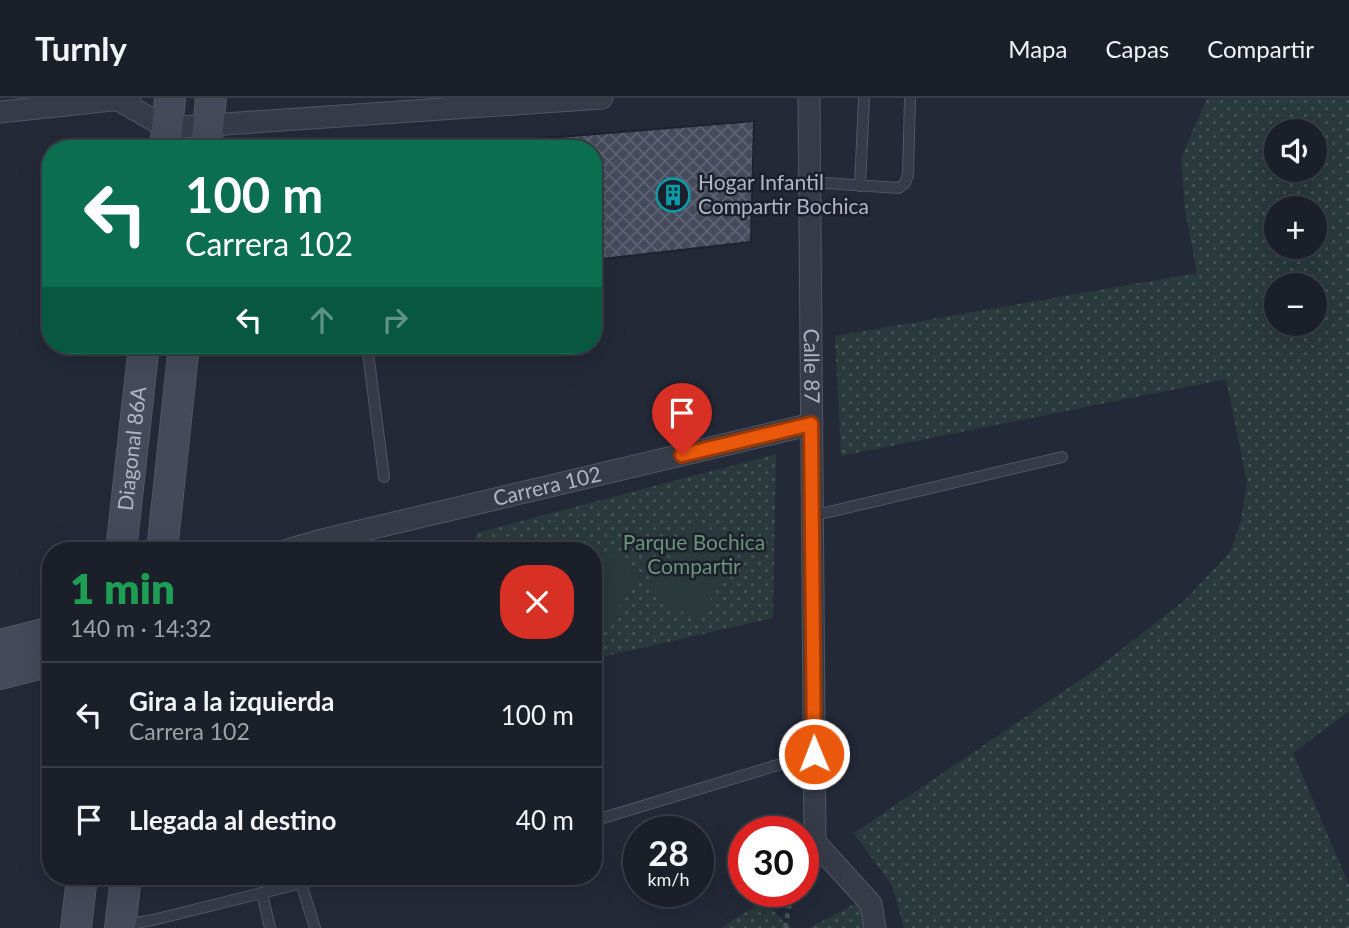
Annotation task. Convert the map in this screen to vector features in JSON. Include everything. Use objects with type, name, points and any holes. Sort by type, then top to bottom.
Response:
[{"type":"street","points":[[166,138],[170,98]]},
{"type":"street","points":[[166,138],[209,124],[602,98]]},
{"type":"street","name":"Calle 87","points":[[809,98],[815,842],[871,904],[875,928]]},
{"type":"street","points":[[0,112],[125,99],[166,138]]},
{"type":"street","name":"Diagonal 86A","points":[[122,542],[143,354]]},
{"type":"street","name":"Diagonal 86A","points":[[163,542],[183,354]]},
{"type":"street","name":"Carrera 102","points":[[334,542],[811,424]]},
{"type":"street","points":[[0,645],[42,634]]},
{"type":"street","points":[[0,674],[42,663]]},
{"type":"street","points":[[76,928],[81,885]]},
{"type":"street","points":[[121,927],[125,885]]},
{"type":"lane","points":[[860,186],[864,98]]},
{"type":"lane","points":[[810,182],[899,188],[905,183],[908,175],[910,98]]},
{"type":"lane","points":[[368,354],[384,477]]},
{"type":"lane","points":[[812,516],[1062,457]]},
{"type":"lane","points":[[602,818],[814,754]]},
{"type":"lane","points":[[121,927],[294,885]]},
{"type":"lane","points":[[303,885],[315,928]]},
{"type":"lane","points":[[262,893],[270,928]]},
{"type":"path","points":[[785,928],[789,907]]},
{"type":"green space","points":[[1207,98],[1349,98],[1349,711],[1293,753],[1349,885],[1349,928],[904,928],[892,886],[854,833],[1092,672],[1185,600],[1230,552],[1241,521],[1247,482],[1226,379],[841,456],[835,336],[1197,273],[1185,210],[1181,158]]},
{"type":"green space","name":"Parque Bochica Compartir","points":[[776,454],[773,618],[602,657],[602,542],[474,542],[476,533]]},
{"type":"green space","points":[[694,519],[742,549],[697,621],[649,591]]},
{"type":"green space","points":[[602,549],[641,573],[602,633]]},
{"type":"green space","points":[[864,899],[872,928],[809,928]]},
{"type":"green space","points":[[754,907],[770,907],[791,928],[720,928]]},
{"type":"building","name":"Hogar Infantil Compartir Bochica","points":[[754,121],[751,242],[602,259],[602,140],[523,140]]},
{"type":"place","name":"Hogar Infantil Compartir Bochica","points":[[673,195]]},
{"type":"route","points":[[682,455],[811,424],[814,754]]}]
